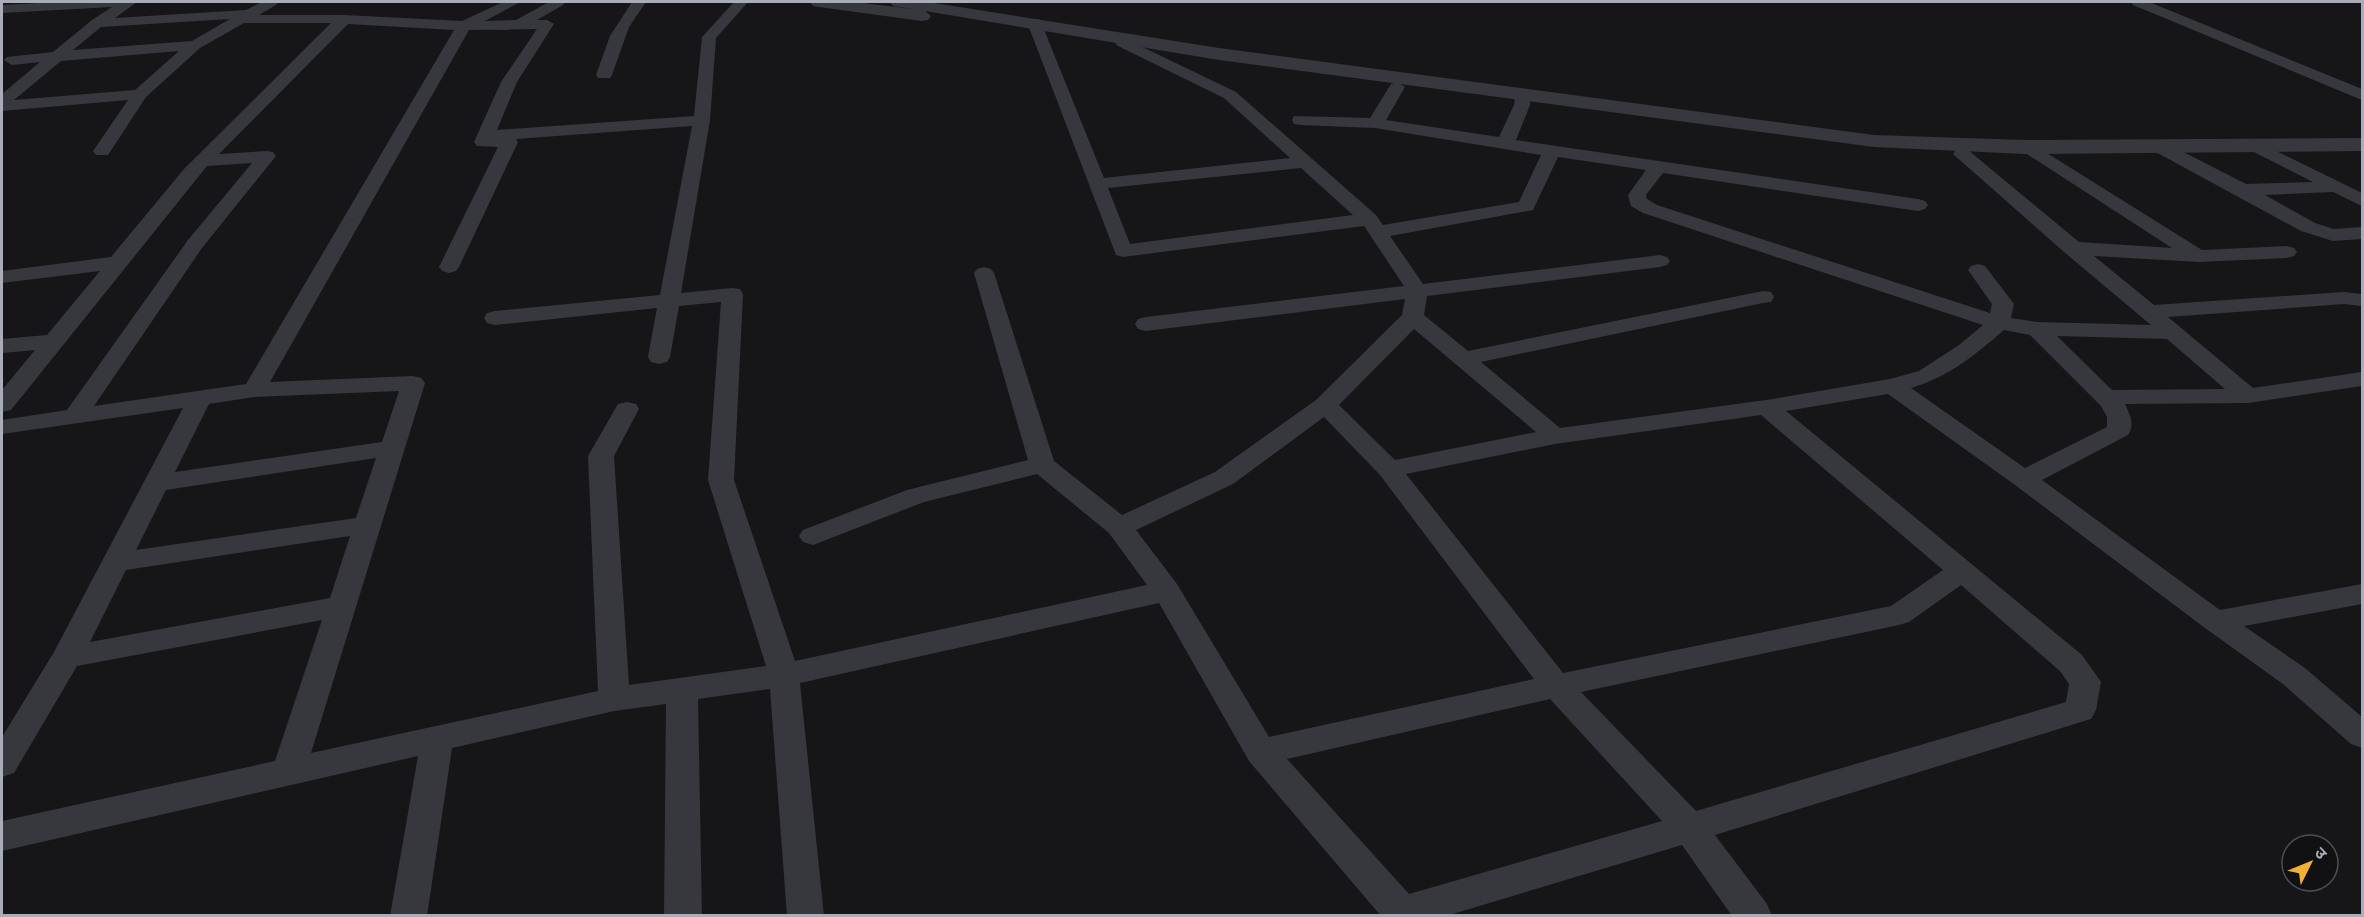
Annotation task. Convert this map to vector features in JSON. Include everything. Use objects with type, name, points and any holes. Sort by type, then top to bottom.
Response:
[{"type":"street","points":[[2,104],[54,57],[97,23],[130,2]]},
{"type":"street","points":[[2,9],[143,2]]},
{"type":"street","points":[[102,151],[140,94],[195,45],[271,2]]},
{"type":"street","points":[[254,390],[464,26],[513,2]]},
{"type":"street","points":[[519,24],[558,2]]},
{"type":"street","points":[[604,75],[625,16],[639,2]]},
{"type":"street","points":[[658,357],[702,120],[709,37],[741,2]]},
{"type":"street","points":[[819,2],[1035,27]]},
{"type":"street","points":[[899,2],[1035,27],[1522,100],[1876,146],[1962,154],[1997,154],[2025,147],[2199,256]]},
{"type":"street","points":[[2138,2],[2362,95]]},
{"type":"street","points":[[97,23],[243,16],[464,26],[547,24],[509,82],[485,137],[483,142],[509,142],[449,267]]},
{"type":"street","points":[[2,405],[202,160],[344,19]]},
{"type":"street","points":[[1035,27],[1123,251],[1374,226],[1526,206],[1552,151]]},
{"type":"street","points":[[1125,41],[1171,55],[1397,87],[1522,100]]},
{"type":"street","points":[[1119,527],[1224,478],[1325,405],[1413,317],[1418,290],[1374,226],[1230,95],[1125,41]]},
{"type":"street","points":[[12,60],[195,45]]},
{"type":"street","points":[[1375,123],[1397,87]]},
{"type":"street","points":[[2,104],[140,94]]},
{"type":"street","points":[[1506,142],[1522,100]]},
{"type":"street","points":[[485,137],[702,120]]},
{"type":"street","points":[[1300,120],[1375,123],[1918,205]]},
{"type":"street","points":[[2252,144],[2362,200]]},
{"type":"street","points":[[1876,146],[2362,145]]},
{"type":"street","points":[[2158,147],[2321,233],[2333,235],[2362,233]]},
{"type":"street","points":[[1962,154],[2248,396]]},
{"type":"street","points":[[75,416],[195,244],[267,156],[202,160]]},
{"type":"street","points":[[1097,184],[1305,162]]},
{"type":"street","points":[[1658,166],[1637,195],[1638,202],[1650,209],[1999,323],[2037,329],[2174,332]]},
{"type":"street","points":[[2243,190],[2362,186]]},
{"type":"street","points":[[2071,248],[2199,256],[2287,252]]},
{"type":"street","points":[[1146,324],[1660,261]]},
{"type":"street","points":[[2,277],[118,262]]},
{"type":"street","points":[[1389,469],[1555,436],[1892,386],[1928,376],[1964,352],[1999,323],[2003,304],[1977,270]]},
{"type":"street","points":[[984,273],[1042,465],[1119,527],[1167,591],[1260,752],[1404,914],[2080,710],[2085,682],[2071,663],[1767,406]]},
{"type":"street","points":[[495,318],[732,294],[721,480],[784,675],[806,915]]},
{"type":"street","points":[[1465,359],[1763,297]]},
{"type":"street","points":[[2149,312],[2344,298],[2362,300]]},
{"type":"street","points":[[1413,317],[1555,436]]},
{"type":"street","points":[[2024,479],[2120,430],[2119,417],[2111,403],[2037,329]]},
{"type":"street","points":[[2,346],[54,340]]},
{"type":"street","points":[[2111,403],[2248,396],[2362,379]]},
{"type":"street","points":[[2,427],[254,390],[413,383],[288,773]]},
{"type":"street","points":[[1892,386],[2024,479],[2215,621],[2294,676],[2362,735]]},
{"type":"street","points":[[2,764],[67,657],[200,398]]},
{"type":"street","points":[[1325,405],[1389,469],[1556,686],[1690,828],[1754,915]]},
{"type":"street","points":[[614,699],[601,456],[609,437],[627,409]]},
{"type":"street","points":[[156,483],[392,448]]},
{"type":"street","points":[[813,536],[916,496],[1042,465]]},
{"type":"street","points":[[116,562],[367,525]]},
{"type":"street","points":[[1260,752],[1556,686],[1899,615],[1963,570]]},
{"type":"street","points":[[2,836],[614,699],[784,675],[1167,591]]},
{"type":"street","points":[[2215,621],[2362,594]]},
{"type":"street","points":[[67,657],[341,606]]},
{"type":"street","points":[[682,691],[683,915]]},
{"type":"street","points":[[408,915],[436,739]]}]
